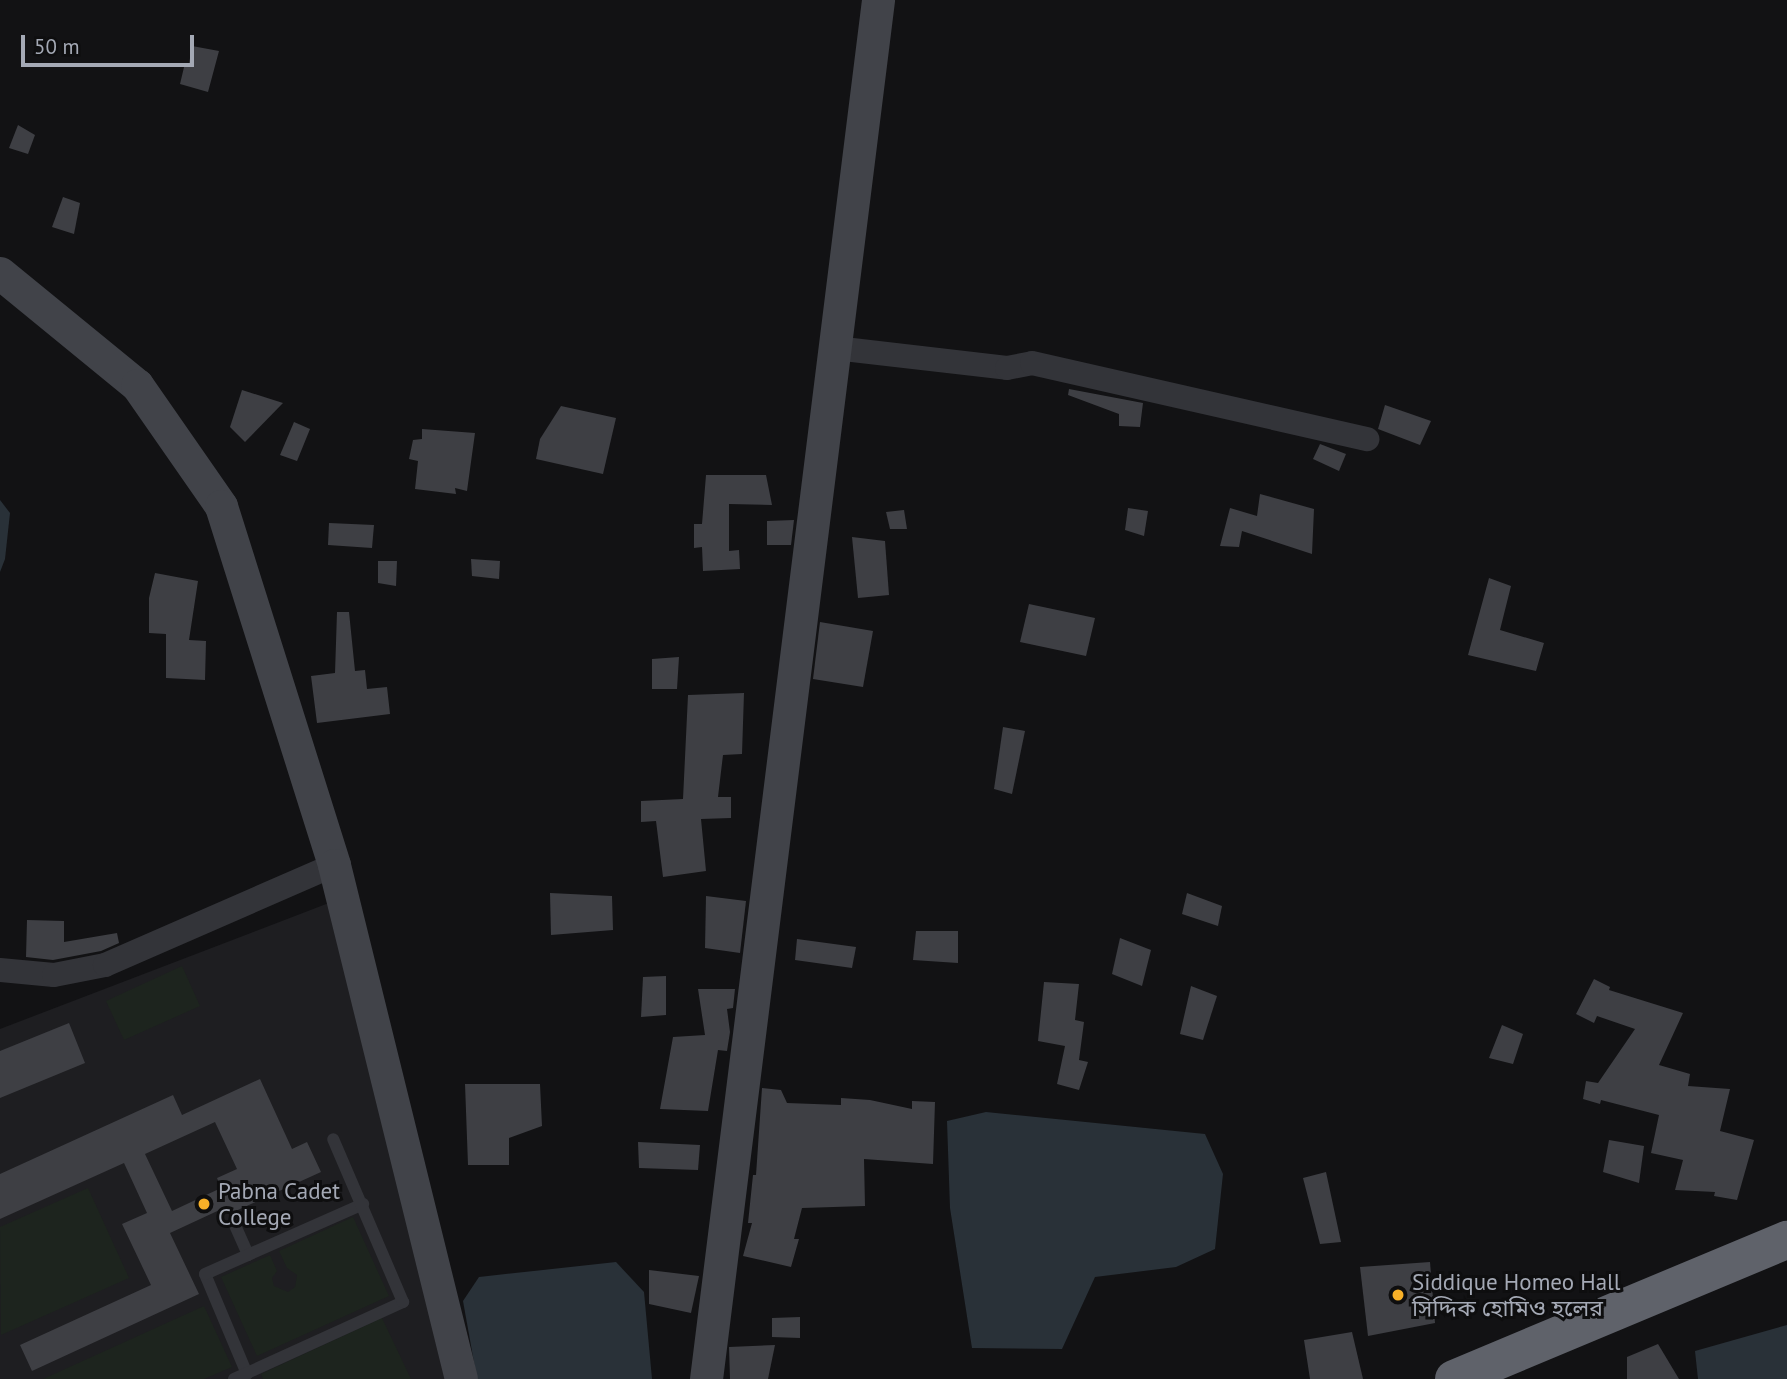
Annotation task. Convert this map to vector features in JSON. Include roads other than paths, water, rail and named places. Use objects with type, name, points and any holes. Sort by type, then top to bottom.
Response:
[{"type":"highway","points":[[1454,1379],[1787,1240]]},
{"type":"street","points":[[706,1379],[878,0]]},
{"type":"street","points":[[0,273],[137,385],[221,506],[334,865],[461,1379]]},
{"type":"street","points":[[835,348],[1007,368],[1032,363],[1367,439]]},
{"type":"street","points":[[0,970],[54,975],[105,965],[334,865]]},
{"type":"lane","points":[[234,1379],[403,1302],[333,1139]]},
{"type":"lane","points":[[247,1374],[205,1274],[363,1204]]},
{"type":"lane","points":[[233,1223],[248,1255]]},
{"type":"place","name":"Pabna Cadet College","points":[[204,1204]]},
{"type":"place","name":"Siddique Homeo Hall সিদ্দিক হোমিও হলের","points":[[1398,1295]]}]
